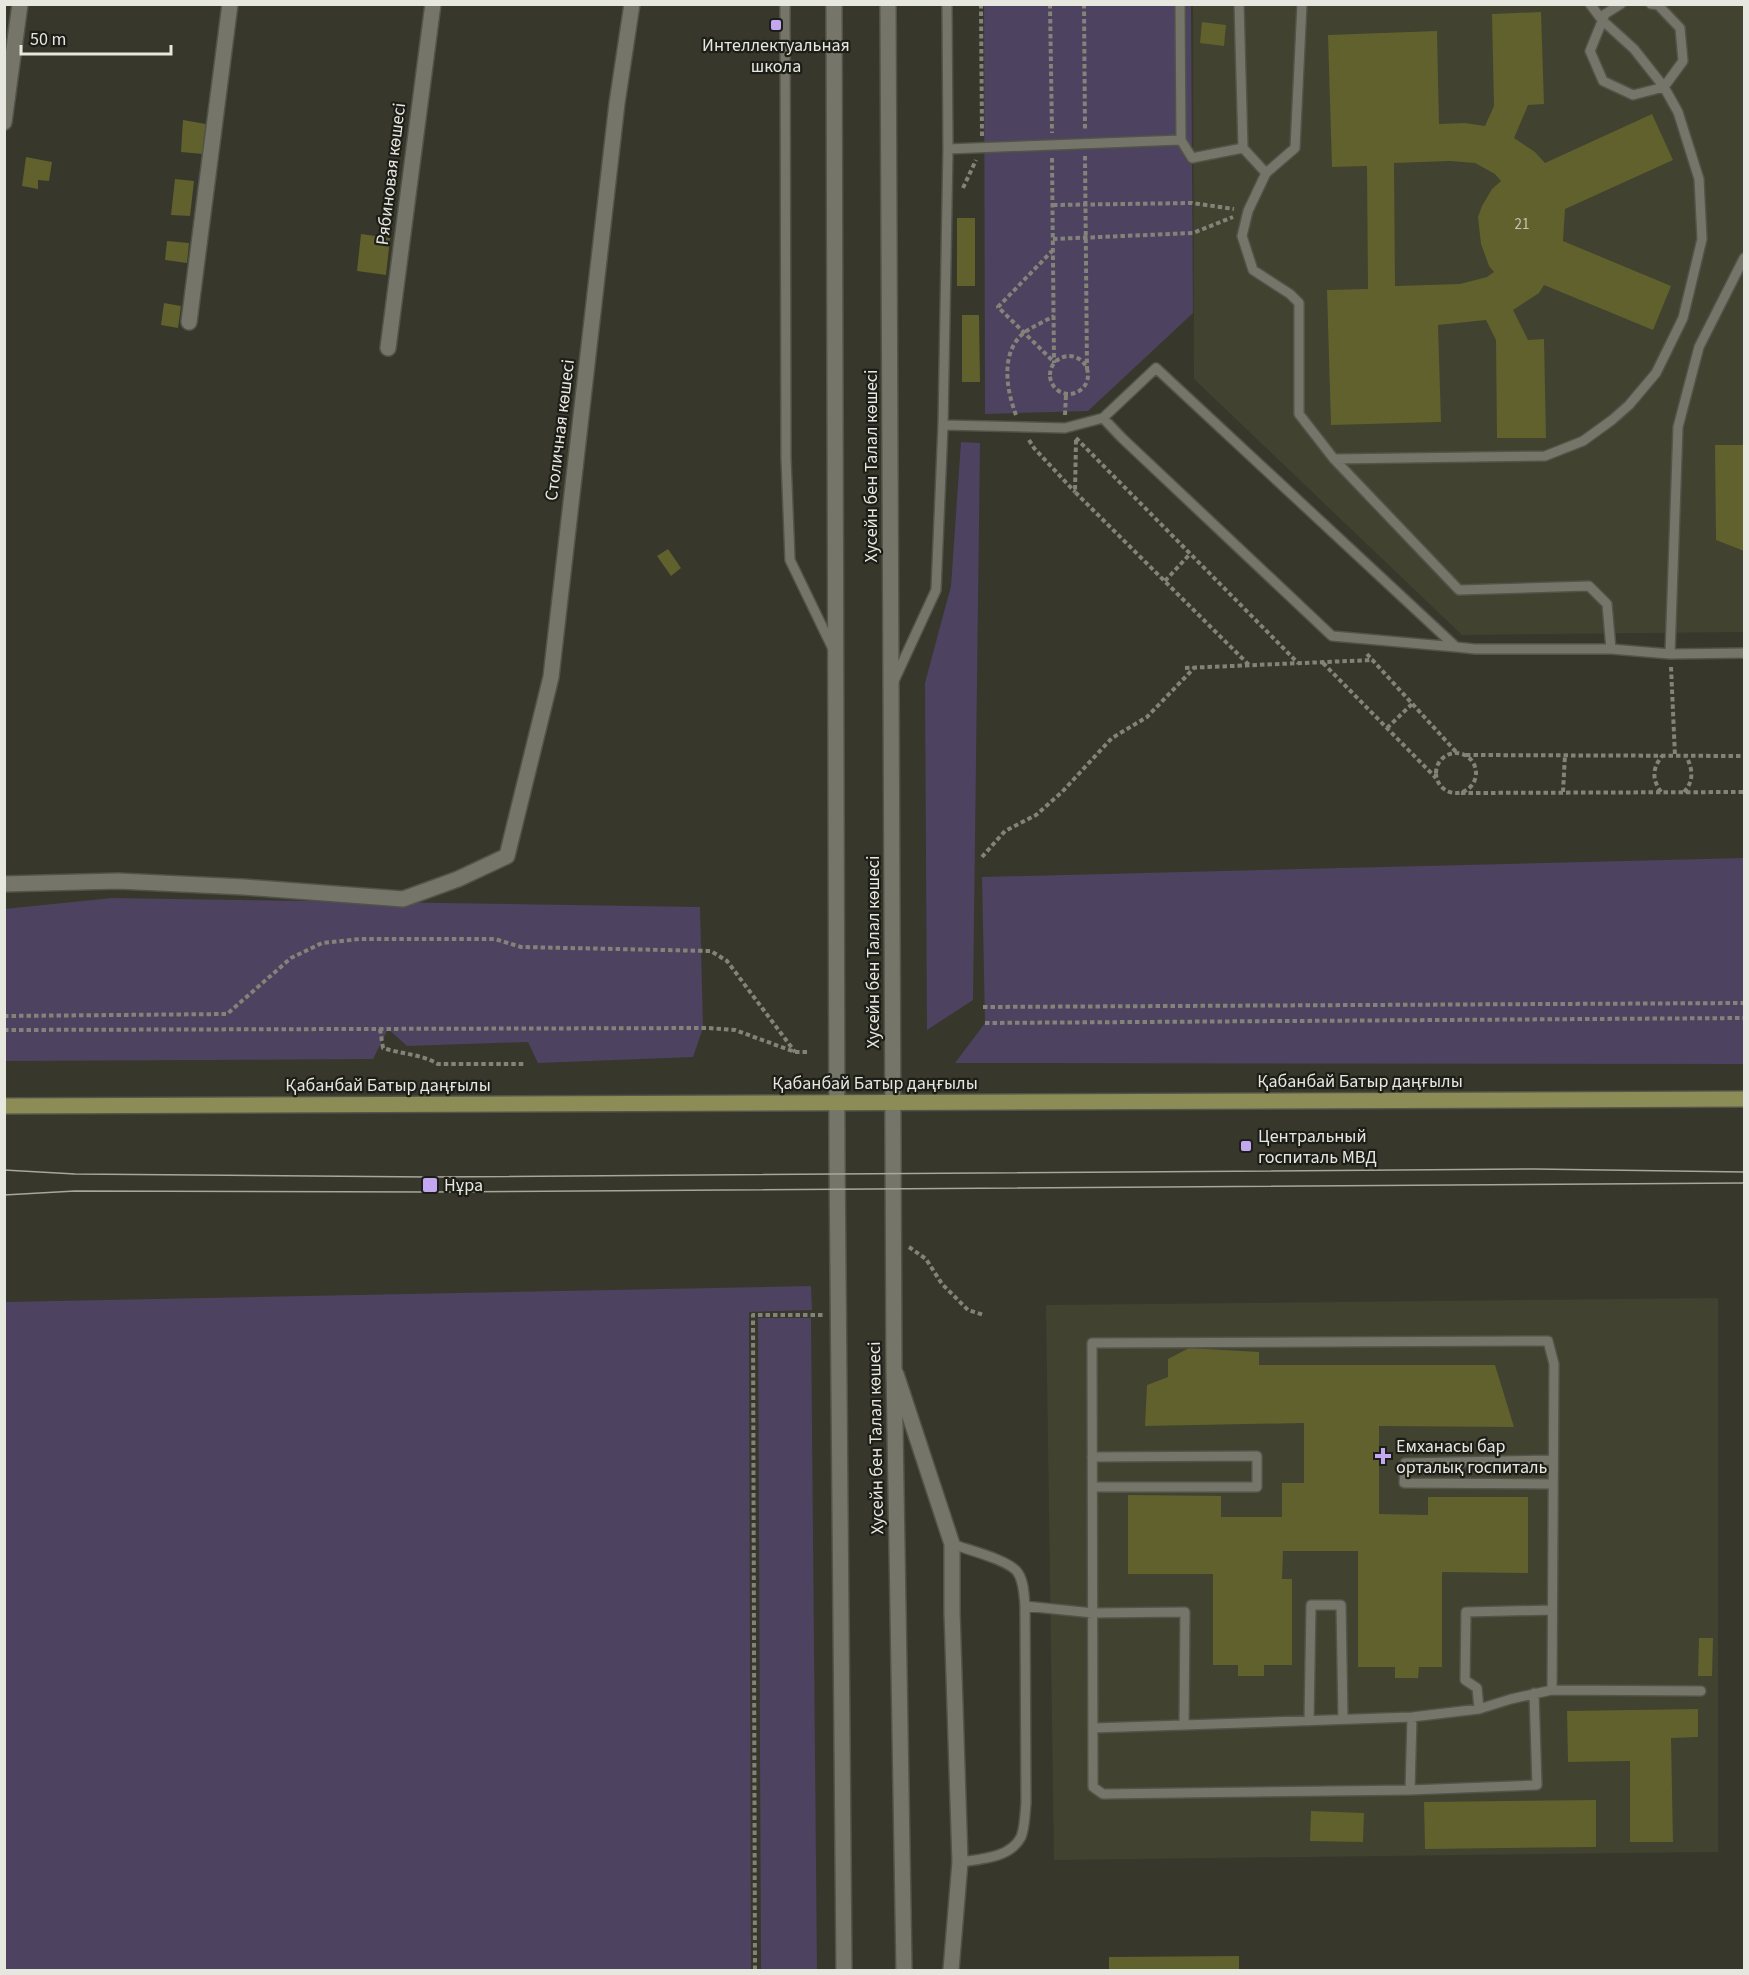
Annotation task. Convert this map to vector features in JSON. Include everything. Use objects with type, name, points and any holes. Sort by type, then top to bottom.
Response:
[{"type":"main road","name":"Қабанбай Батыр даңғылы","points":[[4,1106],[1744,1099]]},
{"type":"street","points":[[4,122],[20,4]]},
{"type":"street","points":[[189,322],[230,4]]},
{"type":"street","name":"Рябиновая көшесі","points":[[388,348],[433,4]]},
{"type":"street","name":"Столичная көшесі","points":[[4,884],[118,881],[244,887],[404,899],[458,879],[507,856],[551,677],[617,103],[632,4]]},
{"type":"street","name":"Хусейн бен Талал көшесі","points":[[834,4],[838,1315],[844,1971]]},
{"type":"street","name":"Хусейн бен Талал көшесі","points":[[888,4],[894,1368],[904,1971]]},
{"type":"street","points":[[894,1368],[952,1544],[960,1862],[951,1971]]},
{"type":"lane","points":[[785,4],[786,458],[790,560],[836,656]]},
{"type":"lane","points":[[891,688],[936,590],[943,425],[948,149],[947,4]]},
{"type":"lane","points":[[1180,4],[1181,140],[1192,159],[1243,148]]},
{"type":"lane","points":[[1239,4],[1243,148],[1266,173]]},
{"type":"lane","points":[[1302,4],[1295,148],[1266,173],[1248,211],[1242,236],[1253,270],[1290,294],[1299,303],[1299,414],[1334,459],[1459,590],[1589,586],[1607,604],[1611,649]]},
{"type":"lane","points":[[1334,459],[1545,456],[1583,441],[1629,405],[1656,373],[1683,318],[1702,239],[1699,179],[1678,112],[1664,87],[1634,49],[1602,20],[1590,4]]},
{"type":"lane","points":[[1621,4],[1605,14],[1590,51],[1604,81],[1633,95],[1664,87],[1683,61],[1680,28],[1658,5],[1651,4]]},
{"type":"lane","points":[[948,149],[1181,140]]},
{"type":"lane","points":[[1670,654],[1678,427],[1699,347],[1744,258]]},
{"type":"lane","points":[[943,425],[1065,428],[1103,418],[1156,368],[1456,647]]},
{"type":"lane","points":[[1103,418],[1332,636],[1475,649],[1611,649],[1670,654],[1744,653]]},
{"type":"lane","points":[[1534,1693],[1537,1785],[1410,1790],[1103,1794],[1093,1787],[1092,1343],[1548,1341],[1554,1364],[1552,1690]]},
{"type":"lane","points":[[1092,1457],[1257,1456],[1257,1487],[1093,1487]]},
{"type":"lane","points":[[1553,1460],[1405,1463],[1404,1483],[1553,1484]]},
{"type":"lane","points":[[952,1544],[1009,1565],[1017,1571],[1022,1582],[1025,1606],[1026,1803],[1023,1831],[1014,1846],[1005,1852],[988,1859],[960,1862]]},
{"type":"lane","points":[[1309,1721],[1311,1605],[1341,1605],[1343,1719]]},
{"type":"lane","points":[[1025,1606],[1093,1613],[1185,1612],[1184,1725]]},
{"type":"lane","points":[[1479,1709],[1477,1688],[1465,1680],[1466,1612],[1552,1610]]},
{"type":"lane","points":[[1093,1728],[1412,1717],[1479,1709],[1552,1690],[1701,1691]]},
{"type":"lane","points":[[1410,1790],[1412,1717]]},
{"type":"path","points":[[962,190],[982,147],[981,4]]},
{"type":"path","points":[[1050,4],[1054,316],[1054,363],[1050,375],[1054,388],[1066,394],[1079,392],[1088,382],[1084,4]]},
{"type":"path","points":[[1053,205],[1192,203],[1248,211]]},
{"type":"path","points":[[1053,239],[1193,233],[1248,211]]},
{"type":"path","points":[[1053,250],[998,307],[1054,363]]},
{"type":"path","points":[[1054,316],[1023,333],[1009,354],[1007,374],[1009,398],[1020,427],[1034,448],[1075,492],[1249,665]]},
{"type":"path","points":[[1054,363],[1066,356],[1079,358],[1087,369]]},
{"type":"path","points":[[1065,428],[1298,663]]},
{"type":"path","points":[[1075,492],[1076,439]]},
{"type":"path","points":[[1165,581],[1190,554]]},
{"type":"path","points":[[1352,638],[1458,754]]},
{"type":"path","points":[[1670,654],[1675,756]]},
{"type":"path","points":[[1185,668],[1373,660]]},
{"type":"path","points":[[1323,662],[1446,791],[1461,793],[1744,792]]},
{"type":"path","points":[[982,857],[1005,831],[1036,815],[1062,792],[1112,738],[1147,717],[1196,667]]},
{"type":"path","points":[[1387,728],[1412,704]]},
{"type":"path","points":[[1436,778],[1438,762],[1450,753],[1466,755],[1744,756]]},
{"type":"path","points":[[1461,793],[1474,783],[1476,767],[1466,755]]},
{"type":"path","points":[[1563,792],[1565,755]]},
{"type":"path","points":[[1661,792],[1655,783],[1653,773],[1657,762],[1663,756]]},
{"type":"path","points":[[1683,792],[1690,785],[1692,774],[1686,756]]},
{"type":"path","points":[[4,1016],[227,1014],[291,958],[322,943],[360,939],[495,939],[520,947],[711,951],[727,960],[795,1052]]},
{"type":"path","points":[[983,1007],[1744,1003]]},
{"type":"path","points":[[985,1023],[1744,1018]]},
{"type":"path","points":[[4,1030],[708,1028],[735,1030],[795,1052],[809,1052]]},
{"type":"path","points":[[380,1029],[383,1048],[427,1057],[438,1064],[525,1064]]},
{"type":"path","points":[[893,1236],[926,1258],[942,1284],[968,1310],[984,1315]]},
{"type":"path","points":[[755,1971],[753,1315],[838,1315]]},
{"type":"shaded area","points":[[984,5],[1191,5],[1193,313],[1088,411],[985,414]]},
{"type":"shaded area","points":[[1193,5],[1744,5],[1744,632],[1462,635],[1194,379]]},
{"type":"shaded area","points":[[961,442],[980,443],[973,1000],[927,1030],[925,683],[951,586]]},
{"type":"shaded area","points":[[1744,858],[1744,1064],[955,1063],[985,1023],[982,877]]},
{"type":"shaded area","points":[[112,898],[700,907],[703,1028],[693,1057],[538,1063],[528,1042],[407,1046],[388,1029],[373,1059],[5,1061],[4,909]]},
{"type":"shaded area","points":[[811,1286],[812,1310],[749,1312],[751,1970],[5,1970],[5,1302]]},
{"type":"shaded area","name":"Емханасы бар орталық госпиталь","points":[[1718,1298],[1718,1852],[1054,1860],[1046,1305]]},
{"type":"shaded area","points":[[758,1318],[811,1318],[817,1970],[761,1970]]},
{"type":"building","points":[[1541,12],[1544,104],[1528,105],[1514,138],[1535,152],[1545,163],[1652,114],[1673,160],[1565,209],[1563,241],[1671,286],[1653,330],[1544,285],[1539,293],[1513,310],[1528,340],[1544,339],[1546,438],[1497,438],[1496,340],[1486,320],[1438,325],[1441,422],[1331,425],[1327,290],[1368,289],[1367,166],[1332,167],[1328,35],[1437,31],[1439,124],[1465,123],[1485,126],[1494,106],[1492,14]],"holes":[[[1450,161],[1475,163],[1495,174],[1501,181],[1492,189],[1478,217],[1481,244],[1489,266],[1494,272],[1487,277],[1460,284],[1395,286],[1394,163]]]},
{"type":"building","points":[[1202,22],[1226,25],[1224,46],[1200,43]]},
{"type":"building","points":[[183,120],[206,124],[203,154],[181,152]]},
{"type":"building","points":[[26,157],[52,162],[49,181],[38,180],[38,189],[22,186]]},
{"type":"building","points":[[175,179],[194,181],[190,216],[171,215]]},
{"type":"building","points":[[957,218],[975,218],[975,286],[957,286]]},
{"type":"building","points":[[361,234],[390,238],[386,275],[357,271]]},
{"type":"building","points":[[167,241],[189,243],[187,263],[165,260]]},
{"type":"building","points":[[164,303],[181,306],[178,328],[161,325]]},
{"type":"building","points":[[962,315],[979,315],[980,382],[962,382]]},
{"type":"building","points":[[1715,445],[1744,445],[1744,551],[1716,540]]},
{"type":"building","points":[[668,549],[681,568],[671,576],[657,556]]},
{"type":"building","points":[[1189,1348],[1259,1352],[1259,1365],[1495,1365],[1514,1427],[1379,1426],[1379,1514],[1428,1515],[1428,1497],[1528,1497],[1528,1573],[1442,1572],[1442,1667],[1419,1667],[1418,1678],[1395,1678],[1395,1667],[1358,1667],[1358,1551],[1283,1551],[1282,1579],[1292,1579],[1292,1665],[1264,1665],[1264,1676],[1238,1676],[1238,1665],[1213,1665],[1213,1574],[1128,1574],[1128,1495],[1221,1496],[1221,1517],[1282,1517],[1282,1483],[1304,1483],[1304,1423],[1145,1426],[1147,1385],[1168,1377],[1168,1359]]},
{"type":"building","points":[[1699,1638],[1713,1638],[1712,1676],[1698,1676]]},
{"type":"building","points":[[1698,1709],[1698,1737],[1671,1738],[1673,1842],[1630,1842],[1630,1761],[1568,1762],[1567,1711]]},
{"type":"building","points":[[1596,1800],[1596,1847],[1425,1849],[1424,1802]]},
{"type":"building","points":[[1311,1811],[1364,1813],[1363,1842],[1310,1841]]},
{"type":"building","points":[[1239,1956],[1239,1970],[1109,1970],[1109,1957]]},
{"type":"tram line","points":[[4,1170],[75,1174],[429,1177],[1535,1169],[1744,1172]]},
{"type":"tram line","points":[[4,1195],[75,1191],[428,1192],[1744,1183]]},
{"type":"place","name":"Интеллектуальная школа","points":[[776,25]]},
{"type":"place","name":"Центральный госпиталь МВД","points":[[1246,1146]]},
{"type":"place","name":"Нұра","points":[[430,1185]]},
{"type":"place","name":"Емханасы бар орталық госпиталь","points":[[1383,1456]]}]
